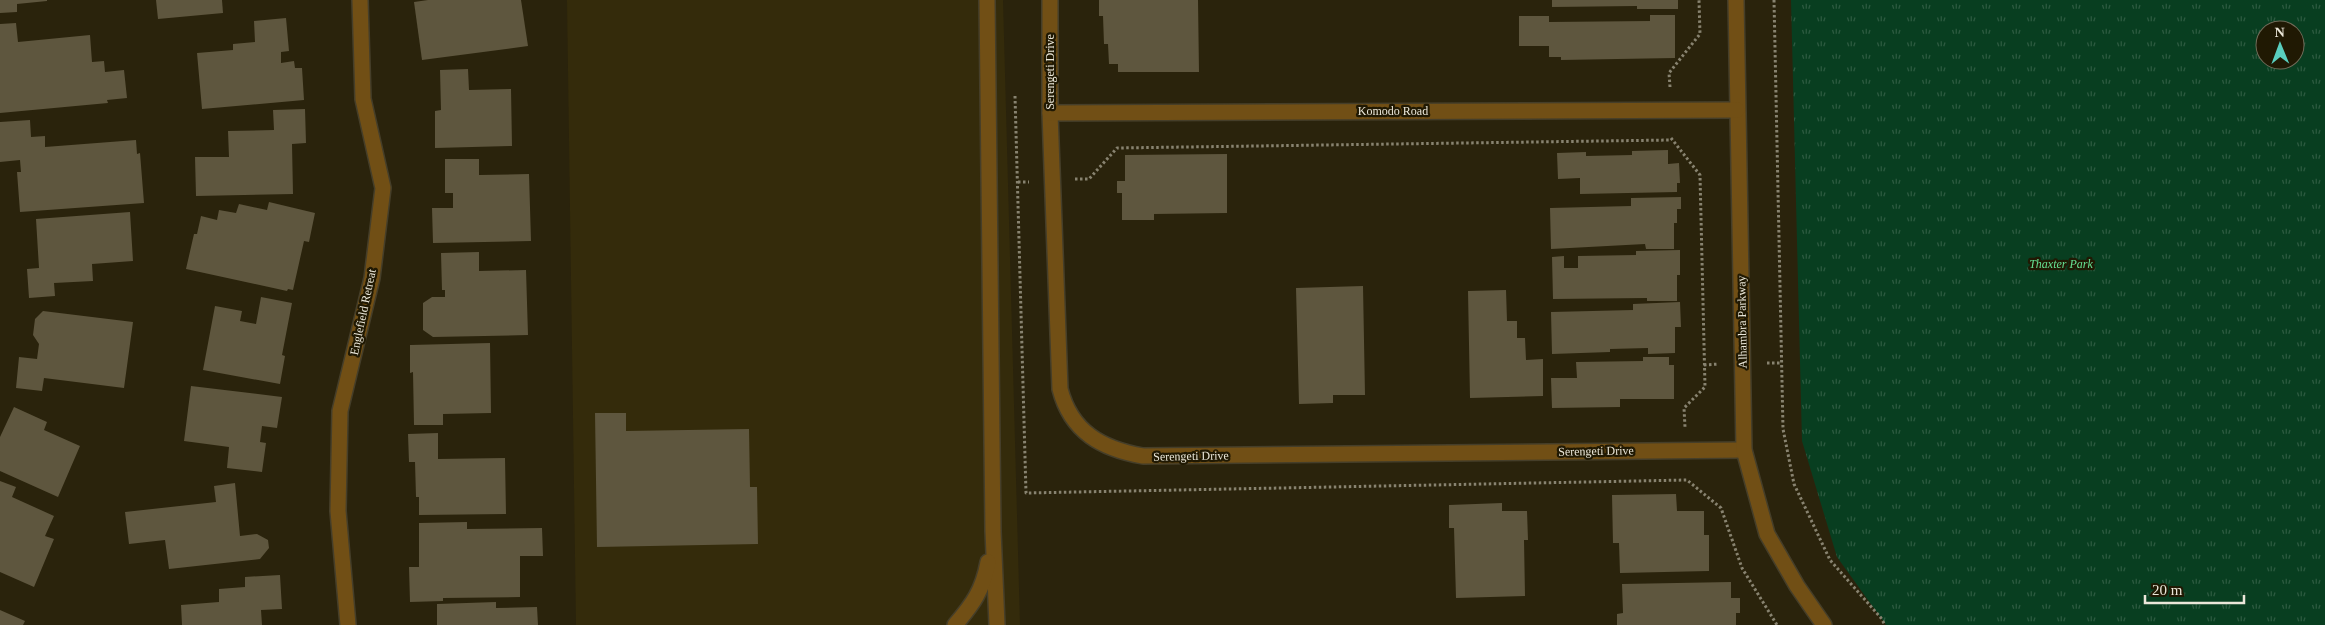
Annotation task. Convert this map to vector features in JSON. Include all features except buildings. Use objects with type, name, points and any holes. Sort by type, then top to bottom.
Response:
[{"type":"street","name":"Englefield Retreat","points":[[348,625],[338,510],[340,411],[372,278],[383,188],[363,99],[360,0]]},
{"type":"street","points":[[987,0],[992,531],[997,625]]},
{"type":"street","name":"Serengeti Drive","points":[[1050,0],[1050,113],[1060,389],[1065,407],[1075,422],[1106,446],[1124,453],[1143,456],[1744,450]]},
{"type":"street","name":"Alhambra Parkway","points":[[1736,0],[1744,450],[1767,534],[1797,586],[1824,625]]},
{"type":"street","name":"Komodo Road","points":[[1050,113],[1737,110]]},
{"type":"street","points":[[954,625],[975,601],[984,584],[992,531]]},
{"type":"path","points":[[1687,480],[1684,408],[1705,387],[1700,174],[1671,140],[1670,73],[1700,34],[1699,0]]},
{"type":"path","points":[[1774,0],[1783,429],[1794,484],[1830,560],[1885,625]]},
{"type":"path","points":[[1015,86],[1026,492],[1687,480],[1721,508],[1742,568],[1776,625]]},
{"type":"path","points":[[1018,182],[1089,179],[1117,148],[1671,140]]},
{"type":"shaded area","points":[[567,0],[1003,0],[1020,625],[576,625]]},
{"type":"green space","name":"Thaxter Park","points":[[1791,0],[2325,0],[2325,625],[1886,625],[1837,557],[1802,441]]}]
